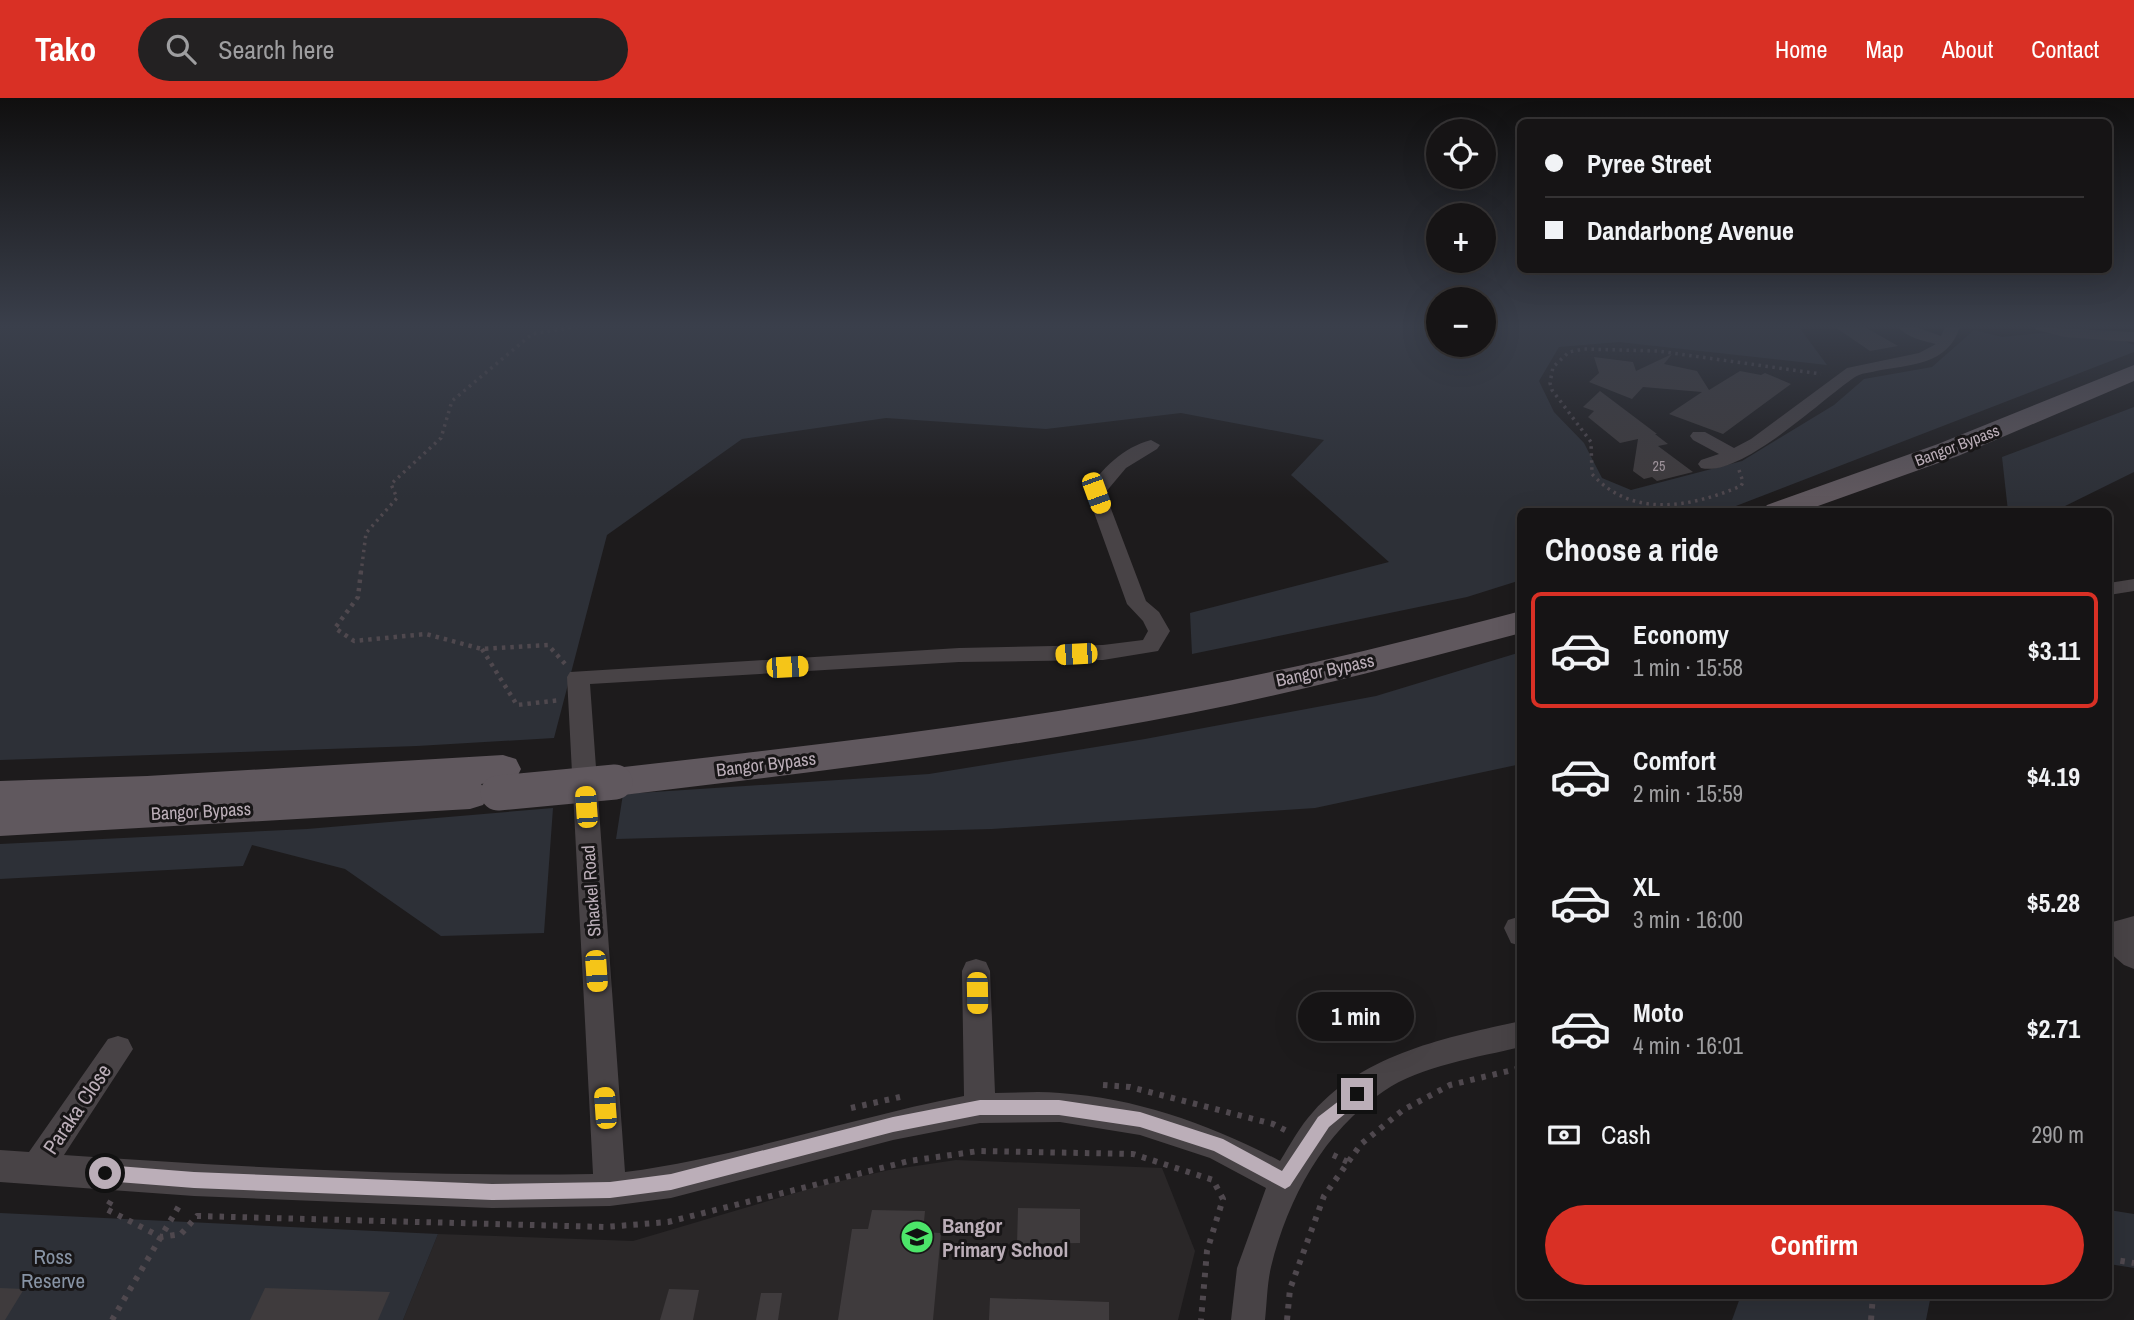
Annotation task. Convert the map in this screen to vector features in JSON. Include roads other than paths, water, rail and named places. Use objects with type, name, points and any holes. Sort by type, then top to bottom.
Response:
[{"type":"main road","name":"Bangor Bypass","points":[[1785,508],[1948,450],[2105,384]]},
{"type":"main road","name":"Bangor Bypass","points":[[1853,508],[2134,390]]},
{"type":"main road","name":"Bangor Bypass","points":[[615,770],[911,728],[1142,690],[1363,644],[1517,603]]},
{"type":"main road","name":"Bangor Bypass","points":[[0,821],[290,807],[501,780],[853,754],[1146,709],[1406,653],[1517,623]]},
{"type":"main road","name":"Bangor Bypass","points":[[0,795],[501,780]]},
{"type":"street","points":[[1707,464],[1734,455],[1757,443],[1835,384]]},
{"type":"street","points":[[1699,436],[1734,455]]},
{"type":"street","name":"Shackel Road","points":[[610,1190],[578,687],[962,655],[1120,652],[1150,646],[1159,631],[1152,617],[1137,604],[1096,493],[1104,476],[1151,445]]},
{"type":"street","points":[[2112,589],[2134,585]]},
{"type":"street","points":[[2112,933],[2134,927]]},
{"type":"street","points":[[2112,937],[2134,957]]},
{"type":"street","points":[[976,971],[980,1108]]},
{"type":"street","points":[[1248,1320],[1254,1268],[1285,1181],[1324,1122],[1374,1080],[1435,1054],[1517,1035]]},
{"type":"street","name":"Paraka Close","points":[[37,1168],[118,1049]]},
{"type":"street","points":[[0,1166],[194,1180],[492,1192],[610,1190],[671,1182],[893,1125],[980,1108],[1059,1107],[1140,1120],[1217,1145],[1285,1181]]},
{"type":"place","name":"Bangor Primary School","points":[[917,1237]]},
{"type":"park label","name":"Ross Reserve","points":[[53,1268]]}]
